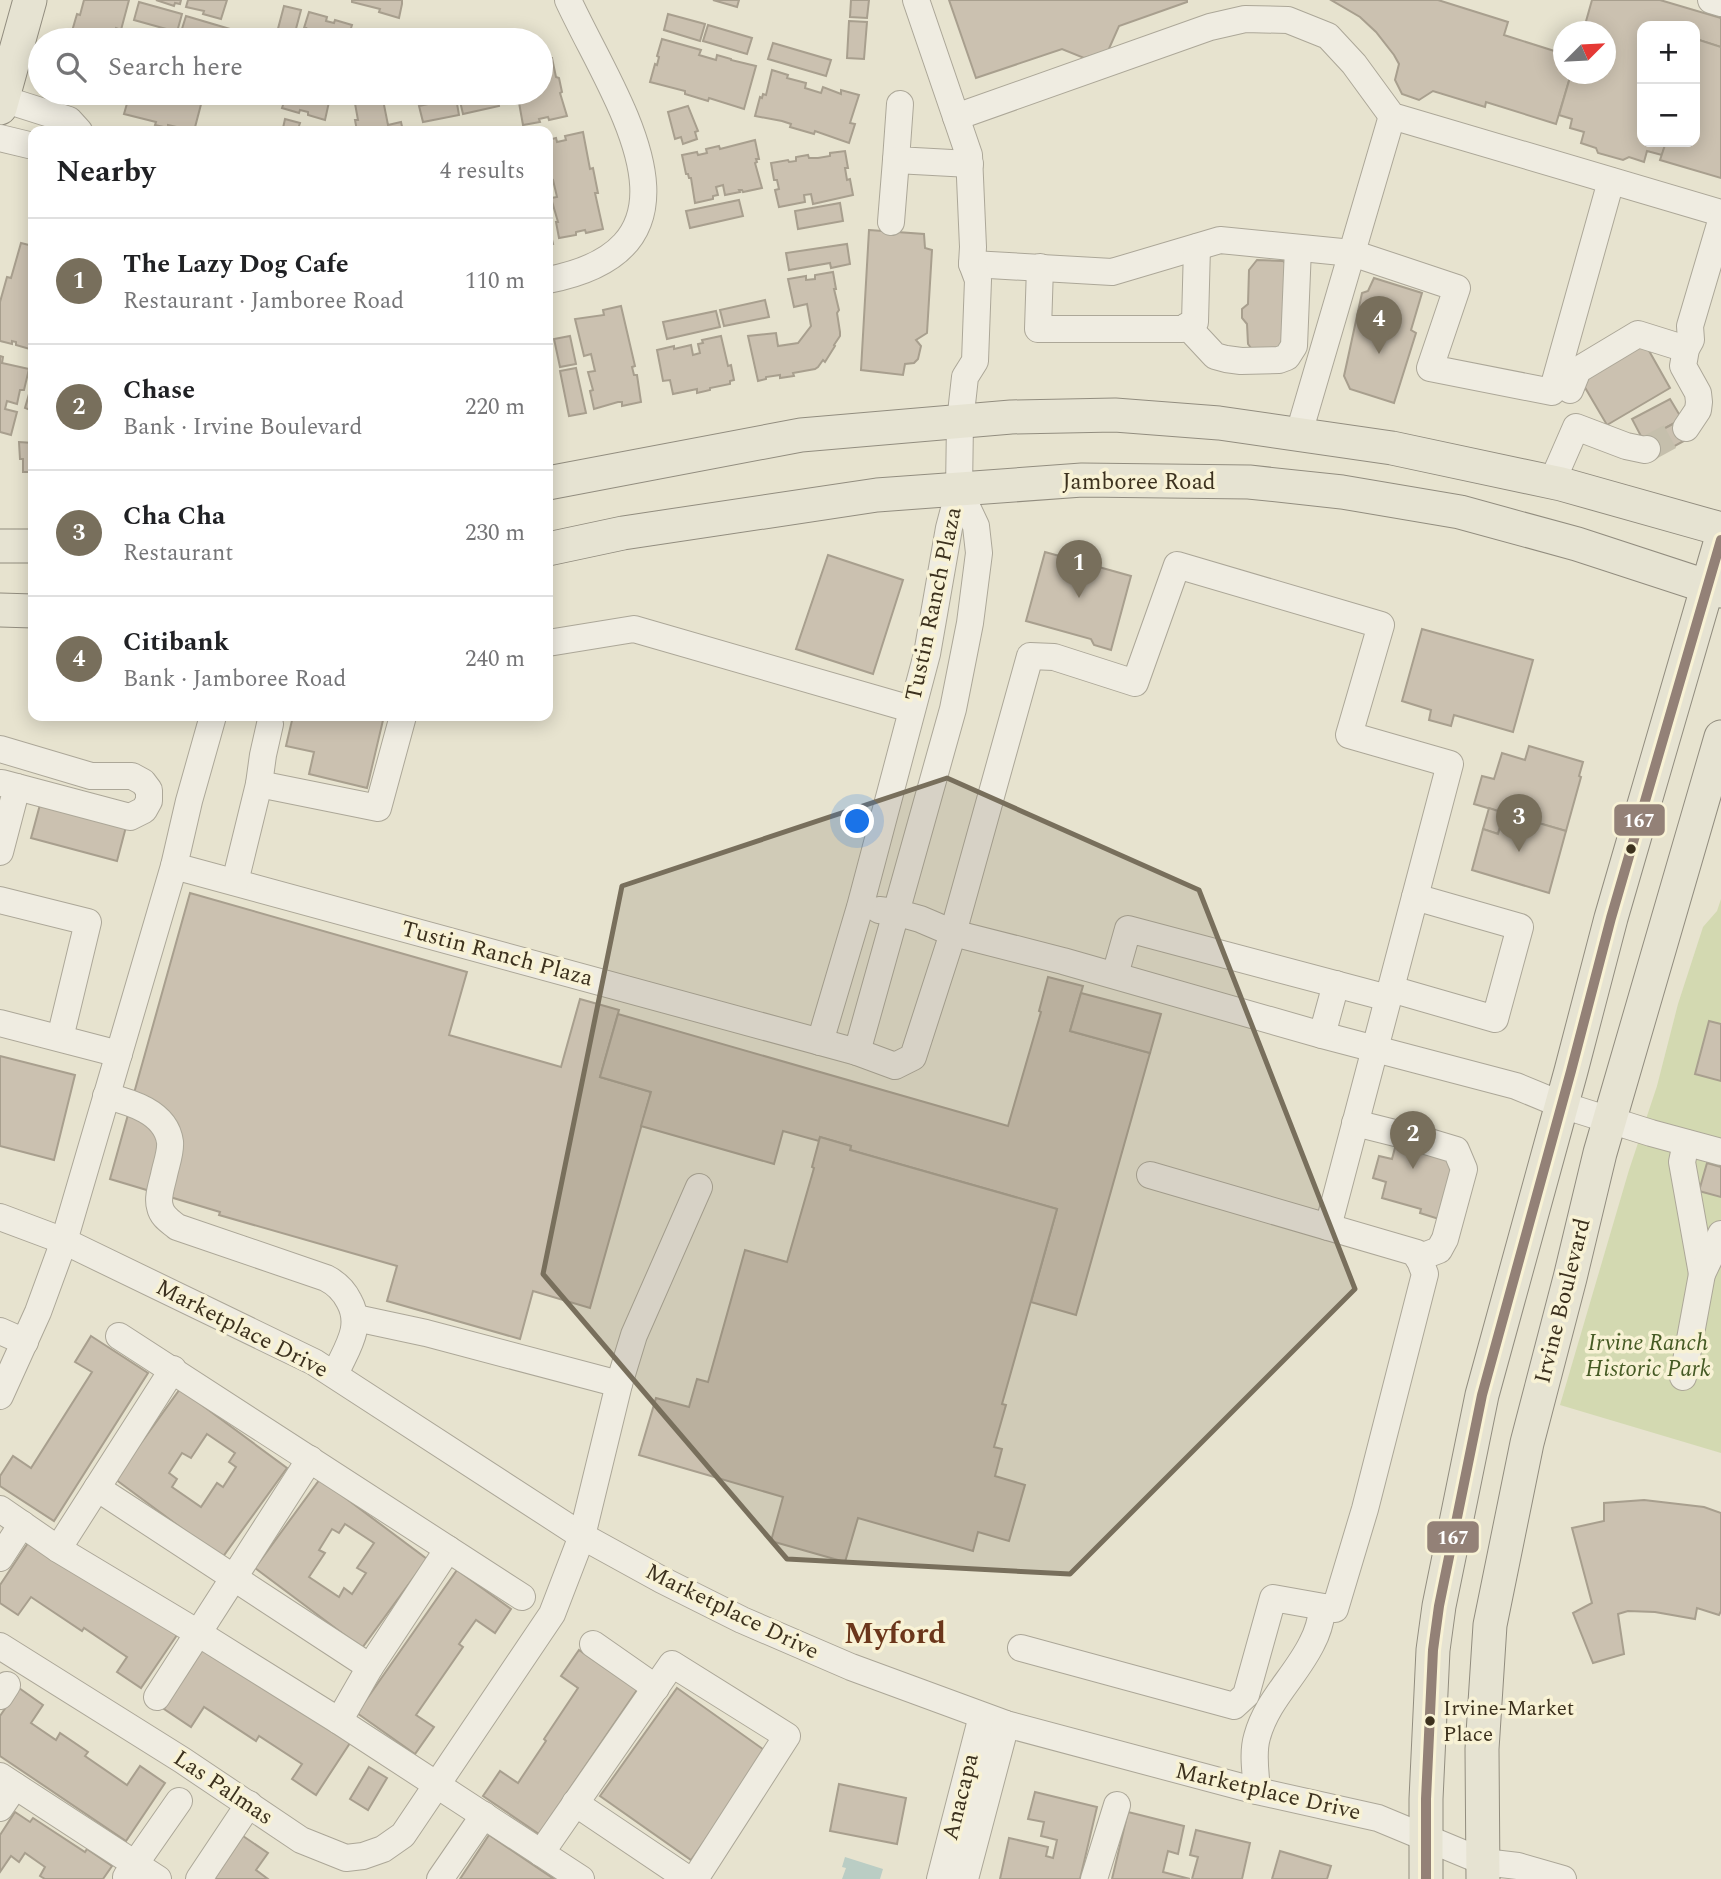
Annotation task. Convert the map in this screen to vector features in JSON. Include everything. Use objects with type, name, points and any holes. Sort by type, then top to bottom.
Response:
[{"type":"main road","points":[[1,104],[30,0]]},
{"type":"main road","points":[[553,482],[801,435],[1011,416],[1115,415],[1219,423],[1392,448],[1552,482],[1721,529]]},
{"type":"main road","name":"Jamboree Road","points":[[553,548],[623,533],[877,495],[1082,480],[1249,482],[1342,492],[1460,512],[1577,544],[1714,590]]},
{"type":"main road","points":[[1426,1879],[1425,1836],[1433,1650],[1439,1606],[1482,1395],[1611,918],[1714,590],[1721,540]]},
{"type":"main road","points":[[0,546],[28,547]]},
{"type":"main road","points":[[0,610],[28,611]]},
{"type":"main road","name":"Irvine Boulevard","points":[[1484,1870],[1482,1749],[1490,1625],[1527,1443],[1609,1120],[1721,737]]},
{"type":"street","points":[[553,279],[585,270],[604,261],[619,249],[634,233],[642,213],[644,192],[640,163],[631,132],[605,72],[583,34],[568,0]]},
{"type":"street","name":"Tustin Ranch Plaza","points":[[820,1042],[860,907],[927,654],[948,528],[959,490],[960,422],[965,377],[975,361],[978,280],[972,264],[969,155],[916,0]]},
{"type":"street","points":[[1711,0],[1721,3]]},
{"type":"street","points":[[956,117],[1210,27],[1245,19],[1288,20],[1328,36],[1354,64],[1392,116],[1721,213]]},
{"type":"street","points":[[1,104],[69,120],[74,126]]},
{"type":"street","points":[[891,222],[900,104]]},
{"type":"street","points":[[1299,433],[1392,116]]},
{"type":"street","points":[[0,138],[28,145]]},
{"type":"street","points":[[896,160],[970,164]]},
{"type":"street","points":[[1552,482],[1576,427],[1578,411],[1562,387],[1611,181]]},
{"type":"street","points":[[1686,428],[1698,410],[1699,402],[1698,393],[1683,366],[1690,326],[1721,221]]},
{"type":"street","points":[[972,264],[1112,272],[1220,240],[1352,253],[1457,288],[1430,368],[1552,392],[1562,387],[1577,370],[1638,334],[1688,345]]},
{"type":"street","points":[[1040,267],[1038,329],[1182,329],[1195,322],[1197,247]]},
{"type":"street","points":[[1187,326],[1215,356],[1241,362],[1279,360],[1287,357],[1294,346],[1298,247]]},
{"type":"street","points":[[1576,427],[1620,443],[1647,449]]},
{"type":"street","name":"Tustin Ranch Plaza","points":[[174,866],[857,1052],[953,709],[970,623],[979,553],[976,526],[959,490]]},
{"type":"street","points":[[857,1052],[895,1066],[913,1057],[953,933],[1030,656],[1054,657],[1135,683],[1177,565],[1381,625],[1349,735],[1450,764],[1328,1227]]},
{"type":"street","points":[[553,642],[634,629],[911,709]]},
{"type":"street","points":[[0,1396],[38,1312],[64,1241],[174,866],[212,721]]},
{"type":"street","points":[[260,784],[378,808],[401,721]]},
{"type":"street","points":[[235,883],[260,784],[270,724]]},
{"type":"street","points":[[0,750],[91,776],[131,776],[144,782],[149,790],[149,801],[144,810],[130,817],[8,785],[0,852]]},
{"type":"street","points":[[1115,975],[1128,929],[1336,984],[1389,993],[1495,1019],[1520,927],[1415,897]]},
{"type":"street","points":[[0,900],[88,922],[60,1038]]},
{"type":"street","points":[[860,907],[895,912],[953,933],[1516,1086],[1562,1105],[1721,1153]]},
{"type":"street","points":[[1322,1035],[1336,984]]},
{"type":"street","points":[[0,1023],[119,1054]]},
{"type":"street","points":[[106,1096],[143,1108],[159,1121],[167,1133],[170,1143],[159,1204],[163,1216],[177,1227],[326,1278],[334,1282],[348,1297],[356,1318],[355,1332],[335,1375]]},
{"type":"street","points":[[1355,1123],[1456,1150],[1464,1169],[1445,1239],[1439,1250],[1418,1258]]},
{"type":"street","points":[[1686,1143],[1682,1162],[1702,1274]]},
{"type":"street","points":[[1021,1648],[1234,1706],[1246,1695],[1273,1598],[1335,1609],[1365,1509],[1425,1274],[1417,1253],[1150,1175]]},
{"type":"street","name":"Las Palmas","points":[[0,1646],[302,1840],[346,1858],[383,1849],[403,1835],[552,1614],[582,1536],[619,1384],[634,1335],[699,1187]]},
{"type":"street","name":"Marketplace Drive","points":[[0,1217],[64,1241],[314,1362],[582,1536],[742,1620],[851,1667],[994,1720],[1257,1791],[1378,1818],[1425,1836],[1484,1870],[1518,1866],[1563,1879]]},
{"type":"street","points":[[1683,1377],[1702,1274],[1721,1234]]},
{"type":"street","points":[[356,1318],[426,1333],[619,1384]]},
{"type":"street","points":[[0,1331],[25,1342]]},
{"type":"street","points":[[119,1336],[522,1597]]},
{"type":"street","points":[[58,1549],[173,1369]]},
{"type":"street","points":[[157,1697],[310,1459]]},
{"type":"street","points":[[97,1488],[370,1667]]},
{"type":"street","points":[[0,1509],[58,1549],[339,1721],[581,1879]]},
{"type":"street","points":[[0,1558],[22,1524]]},
{"type":"street","points":[[339,1721],[370,1667],[448,1549]]},
{"type":"street","points":[[1257,1791],[1256,1739],[1277,1694],[1312,1644],[1319,1628],[1323,1607]]},
{"type":"street","points":[[593,1644],[656,1688]]},
{"type":"street","points":[[541,1853],[672,1664],[787,1736],[695,1879]]},
{"type":"street","name":"Anacapa","points":[[940,1879],[994,1720]]},
{"type":"street","name":"Anacapa","points":[[965,1879],[994,1720]]},
{"type":"street","points":[[5,1790],[130,1871],[158,1879]]},
{"type":"street","points":[[130,1871],[179,1801]]},
{"type":"street","points":[[575,1803],[688,1879]]},
{"type":"street","points":[[199,1879],[249,1804]]},
{"type":"street","points":[[1094,1879],[1117,1805]]},
{"type":"street","points":[[440,1879],[484,1815]]},
{"type":"highlighted area","points":[[947,778],[1199,890],[1355,1289],[1070,1574],[787,1559],[543,1274],[622,886]]},
{"type":"green space","name":"Irvine Ranch Historic Park","points":[[1721,899],[1721,1453],[1560,1405],[1629,1170],[1657,1086],[1678,1004],[1703,927],[1717,911]]},
{"type":"shaded area","points":[[845,1857],[883,1869],[880,1879],[842,1879],[846,1868],[842,1867]]},
{"type":"building","points":[[84,0],[129,0],[122,28],[73,28],[77,14],[80,15]]},
{"type":"building","points":[[156,0],[181,0],[180,4],[175,3],[174,6]]},
{"type":"building","points":[[188,0],[227,0],[221,19],[186,7]]},
{"type":"building","points":[[402,0],[399,18],[379,12],[380,9],[352,2]]},
{"type":"building","points":[[713,0],[739,0],[737,7]]},
{"type":"building","points":[[851,0],[869,0],[867,18],[850,17]]},
{"type":"building","points":[[949,0],[1187,2],[1119,26],[1108,51],[1084,58],[1062,49],[976,78]]},
{"type":"building","points":[[1331,0],[1438,0],[1508,22],[1504,35],[1553,51],[1553,84],[1568,84],[1556,124],[1486,102],[1485,107],[1433,91],[1419,100],[1402,94],[1395,80],[1399,64],[1376,32],[1360,17]]},
{"type":"building","points":[[1592,0],[1660,0],[1721,18],[1721,47],[1700,40],[1700,21],[1637,21],[1637,147],[1664,147],[1662,155],[1647,151],[1644,162],[1598,153],[1596,148],[1581,143],[1584,132],[1570,128],[1572,119],[1559,115],[1568,84],[1616,84],[1616,21],[1586,21]]},
{"type":"building","points":[[139,2],[182,14],[178,28],[163,28],[134,20]]},
{"type":"building","points":[[284,6],[301,10],[296,28],[278,28]]},
{"type":"building","points":[[309,12],[327,17],[326,21],[334,23],[335,20],[352,25],[351,28],[304,28]]},
{"type":"building","points":[[668,14],[705,24],[700,41],[664,30]]},
{"type":"building","points":[[186,16],[227,28],[182,28]]},
{"type":"building","points":[[849,21],[867,22],[864,59],[847,58]]},
{"type":"building","points":[[708,25],[752,38],[747,54],[703,41]]},
{"type":"building","points":[[662,39],[701,50],[699,55],[716,60],[717,55],[756,66],[744,109],[709,98],[708,101],[685,94],[685,91],[650,82],[655,64],[657,65]]},
{"type":"building","points":[[1700,40],[1721,47],[1721,178],[1660,160],[1664,147],[1700,147]]},
{"type":"building","points":[[773,43],[831,60],[826,76],[768,59]]},
{"type":"building","points":[[553,63],[567,116],[549,120],[548,117],[539,119],[540,122],[523,125],[519,105],[553,105]]},
{"type":"building","points":[[772,70],[788,75],[787,78],[806,83],[805,88],[821,93],[823,87],[841,94],[841,90],[859,95],[850,123],[855,124],[849,143],[815,131],[814,134],[790,127],[791,124],[782,121],[755,116],[760,97],[766,95]]},
{"type":"building","points":[[127,105],[201,105],[195,126],[159,126],[155,125],[156,122],[124,114]]},
{"type":"building","points":[[283,105],[328,105],[325,120],[308,115],[308,112],[300,110],[299,113],[282,108]]},
{"type":"building","points":[[355,105],[384,105],[388,125],[401,122],[402,126],[356,126],[355,120],[358,120]]},
{"type":"building","points":[[457,105],[459,115],[423,122],[419,106]]},
{"type":"building","points":[[461,105],[499,105],[499,106],[463,114]]},
{"type":"building","points":[[688,106],[698,131],[695,132],[697,139],[683,144],[681,137],[675,139],[668,112]]},
{"type":"building","points":[[285,119],[300,123],[299,126],[283,126]]},
{"type":"building","points":[[583,132],[590,169],[593,168],[603,229],[586,233],[585,230],[576,232],[576,235],[559,238],[553,205],[553,198],[557,197],[553,180],[553,139],[556,138],[557,142],[566,140],[565,136]]},
{"type":"building","points":[[755,140],[759,159],[756,159],[755,163],[762,188],[743,192],[739,190],[740,192],[725,195],[723,185],[716,187],[718,195],[713,196],[713,199],[695,203],[691,178],[686,174],[682,155],[697,152],[698,155],[707,153],[706,149],[719,146],[720,149]]},
{"type":"building","points":[[845,151],[847,180],[850,179],[853,195],[813,204],[811,194],[804,195],[805,202],[779,207],[775,190],[779,189],[777,180],[774,180],[771,163],[796,161],[796,157],[808,155],[809,158],[818,158]]},
{"type":"building","points":[[739,200],[743,216],[690,228],[686,211]]},
{"type":"building","points":[[840,203],[843,221],[798,229],[795,211]]},
{"type":"building","points":[[869,230],[924,234],[925,248],[932,250],[927,333],[916,340],[921,346],[918,359],[914,363],[905,364],[903,375],[861,370]]},
{"type":"building","points":[[21,243],[28,245],[28,349],[16,345],[16,342],[12,341],[12,344],[0,341],[0,302],[7,277],[11,278]]},
{"type":"building","points":[[847,244],[850,264],[831,268],[830,263],[789,270],[786,253]]},
{"type":"building","points":[[1257,260],[1283,261],[1291,271],[1280,356],[1257,356],[1248,344],[1247,324],[1242,318],[1242,309],[1248,304],[1249,270]]},
{"type":"building","points":[[833,272],[840,336],[825,362],[823,360],[815,369],[793,373],[794,376],[780,378],[780,375],[758,381],[748,336],[776,333],[778,346],[798,343],[811,326],[807,304],[794,307],[788,279],[806,276],[806,280],[815,279],[815,275]]},
{"type":"building","points":[[1374,278],[1422,293],[1411,330],[1416,333],[1394,403],[1350,389],[1344,376],[1362,293],[1368,291]]},
{"type":"building","points":[[765,300],[769,317],[724,326],[720,310]]},
{"type":"building","points":[[621,306],[641,402],[622,406],[622,402],[618,402],[594,409],[588,372],[595,371],[591,354],[584,356],[575,319],[604,315],[603,310]]},
{"type":"building","points":[[716,311],[720,327],[667,339],[663,322]]},
{"type":"building","points":[[570,336],[576,364],[560,367],[554,339]]},
{"type":"building","points":[[721,336],[734,380],[730,381],[730,384],[697,393],[697,389],[673,394],[670,380],[663,381],[657,350],[691,345],[693,355],[700,353],[698,344],[703,343],[702,340]]},
{"type":"building","points":[[1644,342],[1670,388],[1607,425],[1580,379]]},
{"type":"building","points":[[0,356],[3,357],[2,363],[28,369],[28,373],[17,404],[7,401],[5,409],[17,412],[11,435],[0,432]]},
{"type":"building","points":[[576,368],[586,413],[569,416],[560,371]]},
{"type":"building","points":[[1670,399],[1682,419],[1643,440],[1632,419]]},
{"type":"building","points":[[1682,419],[1691,437],[1653,458],[1643,440]]},
{"type":"building","points":[[19,442],[28,443],[28,472],[23,472],[23,459],[20,459]]},
{"type":"building","points":[[1045,552],[1131,576],[1111,650],[1094,645],[1091,639],[1026,621]]},
{"type":"building","points":[[828,555],[903,580],[873,674],[796,649]]},
{"type":"building","points":[[1422,629],[1533,660],[1513,732],[1454,715],[1451,726],[1429,720],[1431,710],[1402,701]]},
{"type":"building","points":[[292,721],[383,721],[367,788],[309,774],[314,752],[286,746]]},
{"type":"building","points":[[1529,746],[1583,762],[1566,831],[1474,804],[1482,776],[1494,779],[1502,753],[1525,760]]},
{"type":"building","points":[[41,801],[127,823],[117,861],[31,838]]},
{"type":"building","points":[[1489,808],[1504,813],[1498,834],[1483,829]]},
{"type":"building","points":[[1504,813],[1566,831],[1549,893],[1472,870],[1483,829],[1498,834]]},
{"type":"building","points":[[190,893],[467,972],[449,1035],[561,1067],[580,999],[619,1010],[600,1077],[651,1092],[590,1308],[533,1291],[520,1339],[387,1301],[397,1266],[219,1215],[220,1212],[110,1179]]},
{"type":"building","points":[[1048,977],[1083,986],[1070,1031],[1150,1053],[1076,1315],[1031,1302],[1057,1209],[850,1150],[851,1146],[820,1137],[819,1141],[783,1131],[774,1164],[641,1126],[651,1092],[600,1077],[618,1014],[1008,1126],[1041,1012],[1039,1011]]},
{"type":"building","points":[[1081,993],[1161,1014],[1150,1053],[1070,1031]]},
{"type":"building","points":[[1709,1021],[1721,1024],[1721,1081],[1695,1074]]},
{"type":"building","points":[[0,1056],[75,1075],[54,1160],[0,1146]]},
{"type":"building","points":[[1408,1118],[1431,1124],[1423,1152],[1453,1160],[1442,1220],[1420,1213],[1421,1209],[1382,1198],[1386,1182],[1373,1178],[1379,1156],[1392,1159],[1396,1144],[1401,1145]]},
{"type":"building","points":[[820,1137],[851,1146],[850,1150],[1057,1209],[1002,1404],[1006,1405],[994,1447],[1002,1449],[995,1476],[1025,1485],[1009,1541],[978,1532],[973,1551],[858,1518],[845,1562],[771,1541],[783,1497],[639,1455],[656,1398],[689,1407],[697,1379],[708,1382],[745,1250],[787,1262],[814,1168],[812,1167]]},
{"type":"building","points":[[1707,1163],[1721,1167],[1721,1197],[1699,1191]]},
{"type":"building","points":[[91,1336],[148,1373],[54,1521],[0,1486],[0,1476],[13,1456],[31,1468],[92,1372],[75,1362]]},
{"type":"building","points":[[180,1389],[287,1468],[222,1558],[115,1479]],"holes":[[[207,1434],[235,1453],[229,1462],[236,1467],[223,1487],[217,1483],[201,1507],[172,1487],[177,1479],[169,1473],[182,1453],[191,1458]]]},
{"type":"building","points":[[320,1479],[427,1559],[362,1648],[255,1568]],"holes":[[[345,1524],[374,1543],[357,1568],[366,1573],[352,1594],[344,1588],[339,1597],[309,1577],[325,1553],[319,1550],[332,1529],[339,1533]]]},
{"type":"building","points":[[1644,1500],[1704,1507],[1721,1513],[1721,1611],[1719,1615],[1697,1608],[1695,1619],[1655,1612],[1628,1611],[1618,1614],[1624,1654],[1593,1663],[1573,1613],[1592,1603],[1572,1528],[1604,1521],[1604,1503]]},
{"type":"building","points":[[32,1537],[177,1635],[141,1688],[117,1672],[127,1657],[84,1628],[82,1631],[31,1597],[18,1615],[0,1603],[0,1585]]},
{"type":"building","points":[[457,1570],[511,1609],[495,1633],[476,1620],[459,1644],[463,1647],[416,1715],[434,1727],[415,1754],[357,1713]]},
{"type":"building","points":[[204,1647],[350,1743],[316,1795],[292,1779],[302,1764],[259,1736],[256,1741],[204,1707],[191,1727],[164,1709]]},
{"type":"building","points":[[579,1650],[637,1690],[539,1834],[483,1796],[500,1771],[518,1783],[546,1741],[544,1739],[578,1688],[561,1676]]},
{"type":"building","points":[[19,1688],[43,1705],[31,1723],[56,1740],[60,1733],[88,1752],[85,1756],[127,1785],[140,1766],[165,1783],[126,1841],[0,1756],[0,1716]]},
{"type":"building","points":[[677,1688],[767,1752],[691,1860],[600,1796]]},
{"type":"building","points":[[369,1767],[387,1778],[368,1810],[350,1799]]},
{"type":"building","points":[[839,1784],[906,1798],[897,1844],[830,1831]]},
{"type":"building","points":[[1035,1792],[1097,1807],[1080,1879],[1000,1879],[1009,1838],[1048,1847],[1046,1856],[1053,1858],[1057,1840],[1041,1836],[1044,1822],[1028,1819]]},
{"type":"building","points":[[15,1812],[30,1822],[33,1818],[112,1866],[103,1879],[45,1879],[40,1876],[45,1867],[25,1853],[19,1862],[11,1856],[0,1872],[0,1835]]},
{"type":"building","points":[[1128,1812],[1184,1826],[1178,1854],[1168,1851],[1163,1872],[1190,1879],[1112,1879]]},
{"type":"building","points":[[1196,1830],[1250,1843],[1242,1879],[1192,1879],[1198,1857],[1190,1855]]},
{"type":"building","points":[[489,1835],[554,1879],[460,1879]]},
{"type":"building","points":[[243,1836],[268,1853],[256,1870],[268,1879],[214,1879]]},
{"type":"building","points":[[1280,1851],[1331,1866],[1327,1879],[1272,1879]]},
{"type":"tunnel","points":[[1647,449],[1686,428]]},
{"type":"transit line","name":"167","points":[[1426,1879],[1426,1799],[1433,1650],[1439,1606],[1482,1395],[1611,918],[1721,540]]},
{"type":"place","name":"Citibank","points":[[1379,354]]},
{"type":"place","name":"The Lazy Dog Cafe","points":[[1079,598]]},
{"type":"place","name":"Cha Cha","points":[[1519,852]]},
{"type":"place","name":"Chase","points":[[1413,1169]]},
{"type":"place","name":"Irvine-Market Place","points":[[1430,1721]]},
{"type":"district","name":"Myford","points":[[895,1634]]}]
